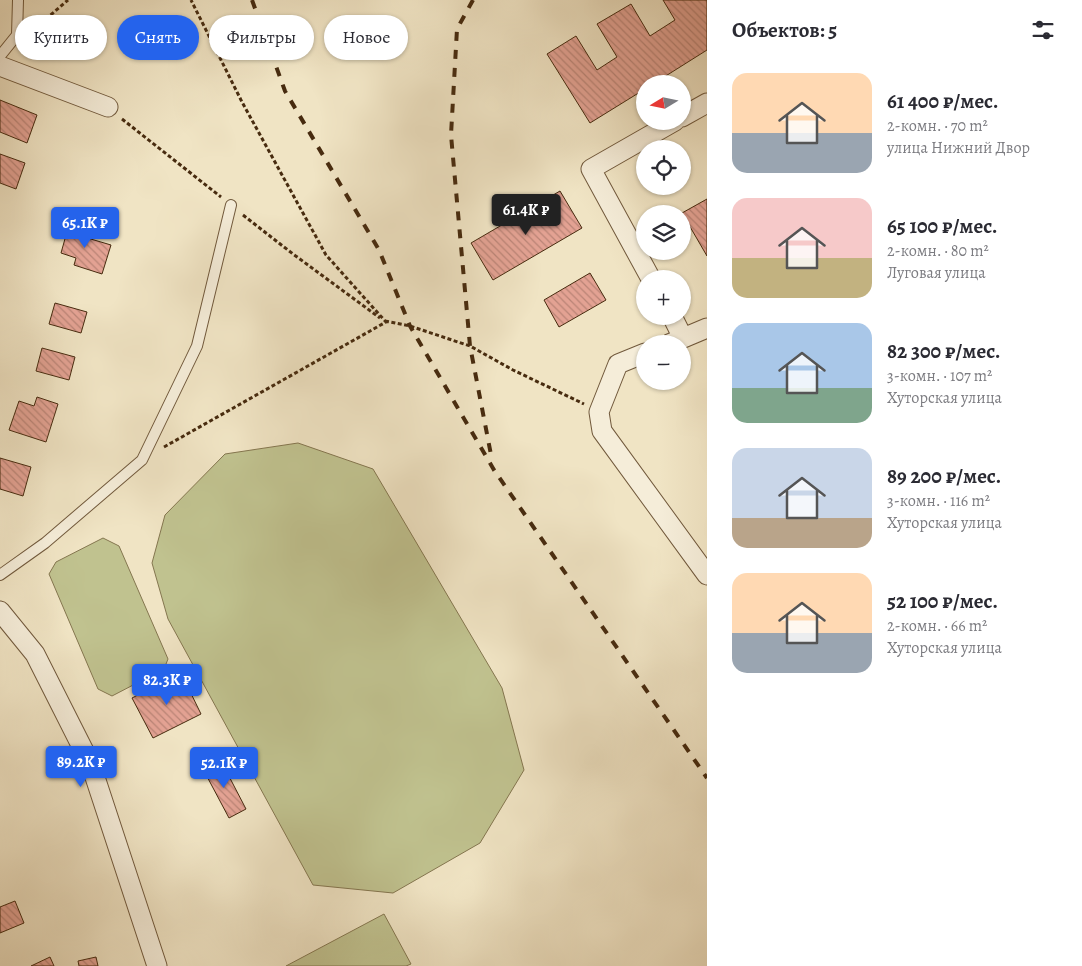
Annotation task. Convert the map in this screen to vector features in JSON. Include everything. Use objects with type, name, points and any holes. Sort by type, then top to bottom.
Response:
[{"type":"street","points":[[0,66],[108,107]]},
{"type":"street","points":[[691,112],[707,103]]},
{"type":"street","points":[[646,270],[591,169],[659,130]]},
{"type":"street","points":[[690,335],[707,328]]},
{"type":"street","points":[[636,357],[618,364],[599,412],[602,431],[707,575]]},
{"type":"street","points":[[0,611],[35,654],[91,765],[157,966]]},
{"type":"lane","points":[[0,56],[17,35],[18,0]]},
{"type":"lane","points":[[0,575],[45,543],[142,460],[197,346],[231,205]]},
{"type":"path","points":[[50,15],[68,0]]},
{"type":"path","points":[[191,0],[242,102],[326,255],[386,322]]},
{"type":"path","points":[[108,107],[293,254],[386,322],[410,326],[470,346],[513,370],[599,412]]},
{"type":"path","points":[[142,460],[386,322]]},
{"type":"green space","points":[[298,443],[373,469],[502,688],[524,770],[480,843],[393,893],[313,885],[168,619],[152,563],[165,515],[225,454]]},
{"type":"green space","points":[[103,538],[119,546],[168,659],[164,669],[112,696],[98,689],[49,574],[56,562]]},
{"type":"green space","points":[[384,914],[411,964],[406,966],[286,966]]},
{"type":"building","points":[[663,0],[707,0],[707,50],[667,75],[636,75],[636,95],[590,123],[547,54],[576,36],[597,70],[617,57],[597,24],[631,4],[650,36],[675,20]]},
{"type":"building","points":[[0,100],[37,115],[27,143],[0,132]]},
{"type":"building","points":[[0,154],[25,163],[16,189],[0,183]]},
{"type":"building","points":[[560,191],[582,228],[493,280],[471,243]]},
{"type":"building","points":[[707,199],[707,256],[691,228],[691,208]]},
{"type":"building","points":[[70,221],[88,226],[84,237],[111,245],[102,274],[74,265],[76,258],[61,253]]},
{"type":"building","points":[[590,273],[606,300],[559,327],[544,300]]},
{"type":"building","points":[[55,303],[87,312],[81,333],[49,324]]},
{"type":"building","points":[[42,348],[75,357],[69,380],[36,371]]},
{"type":"building","points":[[37,397],[58,404],[46,442],[9,430],[19,401],[34,406]]},
{"type":"building","points":[[0,458],[31,467],[23,496],[0,489]]},
{"type":"building","points":[[181,673],[201,714],[153,738],[132,698]]},
{"type":"building","points":[[220,759],[246,809],[229,818],[203,769]]},
{"type":"building","points":[[15,901],[24,923],[0,933],[0,907]]},
{"type":"building","points":[[50,957],[54,966],[31,966]]},
{"type":"building","points":[[96,957],[98,966],[79,966],[78,961]]},
{"type":"railway","points":[[252,0],[285,91],[379,250],[410,326],[494,470],[707,778]]},
{"type":"railway","points":[[473,0],[457,29],[451,135],[470,346],[492,460]]}]
